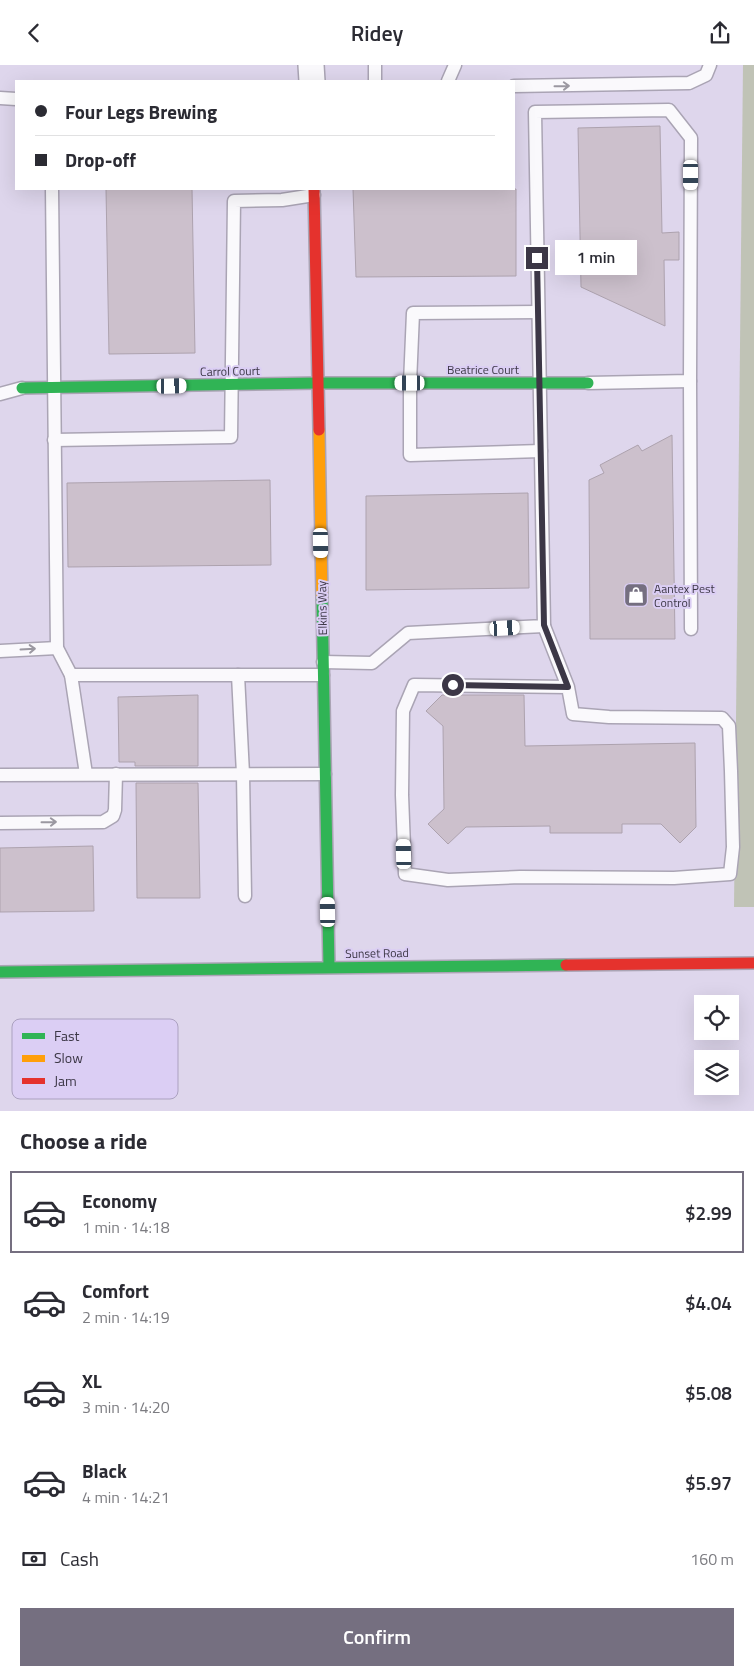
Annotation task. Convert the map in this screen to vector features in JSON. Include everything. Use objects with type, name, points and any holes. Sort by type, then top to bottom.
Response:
[{"type":"street","points":[[311,65],[312,80]]},
{"type":"street","name":"Elkins Way","points":[[314,192],[329,967]]},
{"type":"street","name":"Carrol Court","points":[[22,388],[318,383]]},
{"type":"street","name":"Beatrice Court","points":[[318,383],[588,383]]},
{"type":"street","name":"Sunset Road","points":[[0,972],[754,963]]},
{"type":"lane","points":[[375,65],[376,80]]},
{"type":"lane","points":[[448,80],[455,65]]},
{"type":"lane","points":[[515,86],[690,83],[708,70]]},
{"type":"lane","points":[[0,98],[15,99]]},
{"type":"lane","points":[[568,687],[414,685],[403,711],[402,795],[405,873],[448,881],[520,877],[674,878],[730,874],[733,847],[729,726],[722,717],[609,717],[573,715],[568,687],[544,625],[535,112],[668,110],[691,137],[691,629]]},
{"type":"lane","points":[[52,190],[57,648],[71,675],[86,774]]},
{"type":"lane","points":[[54,440],[230,437],[234,201],[282,200],[314,192]]},
{"type":"lane","points":[[538,312],[413,313],[410,383],[410,455],[541,451]]},
{"type":"lane","points":[[588,383],[690,381]]},
{"type":"lane","points":[[0,394],[22,388]]},
{"type":"lane","points":[[71,675],[238,675],[323,669],[372,663],[408,633],[544,625]]},
{"type":"lane","points":[[0,651],[57,648]]},
{"type":"lane","points":[[238,675],[243,774],[245,896]]},
{"type":"lane","points":[[0,823],[103,822],[113,816],[115,810],[116,774]]},
{"type":"lane","points":[[0,775],[325,774]]},
{"type":"shaded area","points":[[743,65],[754,65],[754,907],[734,907]]},
{"type":"building","points":[[660,126],[662,233],[679,232],[679,260],[664,260],[665,326],[581,287],[578,128]]},
{"type":"building","points":[[516,189],[516,276],[356,277],[353,190]]},
{"type":"building","points":[[106,190],[192,190],[195,353],[109,354]]},
{"type":"building","points":[[672,435],[675,639],[590,639],[589,480],[604,473],[600,465],[638,445],[642,451]]},
{"type":"building","points":[[270,480],[271,565],[68,567],[67,483]]},
{"type":"building","points":[[528,493],[529,588],[366,590],[366,496]]},
{"type":"building","points":[[198,695],[198,766],[135,766],[135,762],[119,762],[118,697]]},
{"type":"building","points":[[442,695],[524,695],[525,746],[695,743],[696,827],[680,843],[661,824],[622,824],[622,833],[550,833],[550,826],[466,827],[448,844],[428,824],[444,809],[443,726],[426,711]]},
{"type":"building","points":[[136,783],[198,783],[200,898],[137,898]]},
{"type":"building","points":[[93,846],[94,911],[0,912],[0,848]]},
{"type":"traffic: fast","points":[[22,388],[318,383],[588,383]]},
{"type":"traffic: fast","points":[[322,597],[329,967]]},
{"type":"traffic: fast","points":[[0,972],[566,965]]},
{"type":"traffic: slow","points":[[319,430],[322,597]]},
{"type":"traffic: jam","points":[[314,190],[319,430]]},
{"type":"traffic: jam","points":[[566,965],[754,963]]},
{"type":"place","name":"Aantex Pest Control","points":[[636,595]]},
{"type":"route","points":[[453,685],[568,687],[544,625],[537,258]]}]
